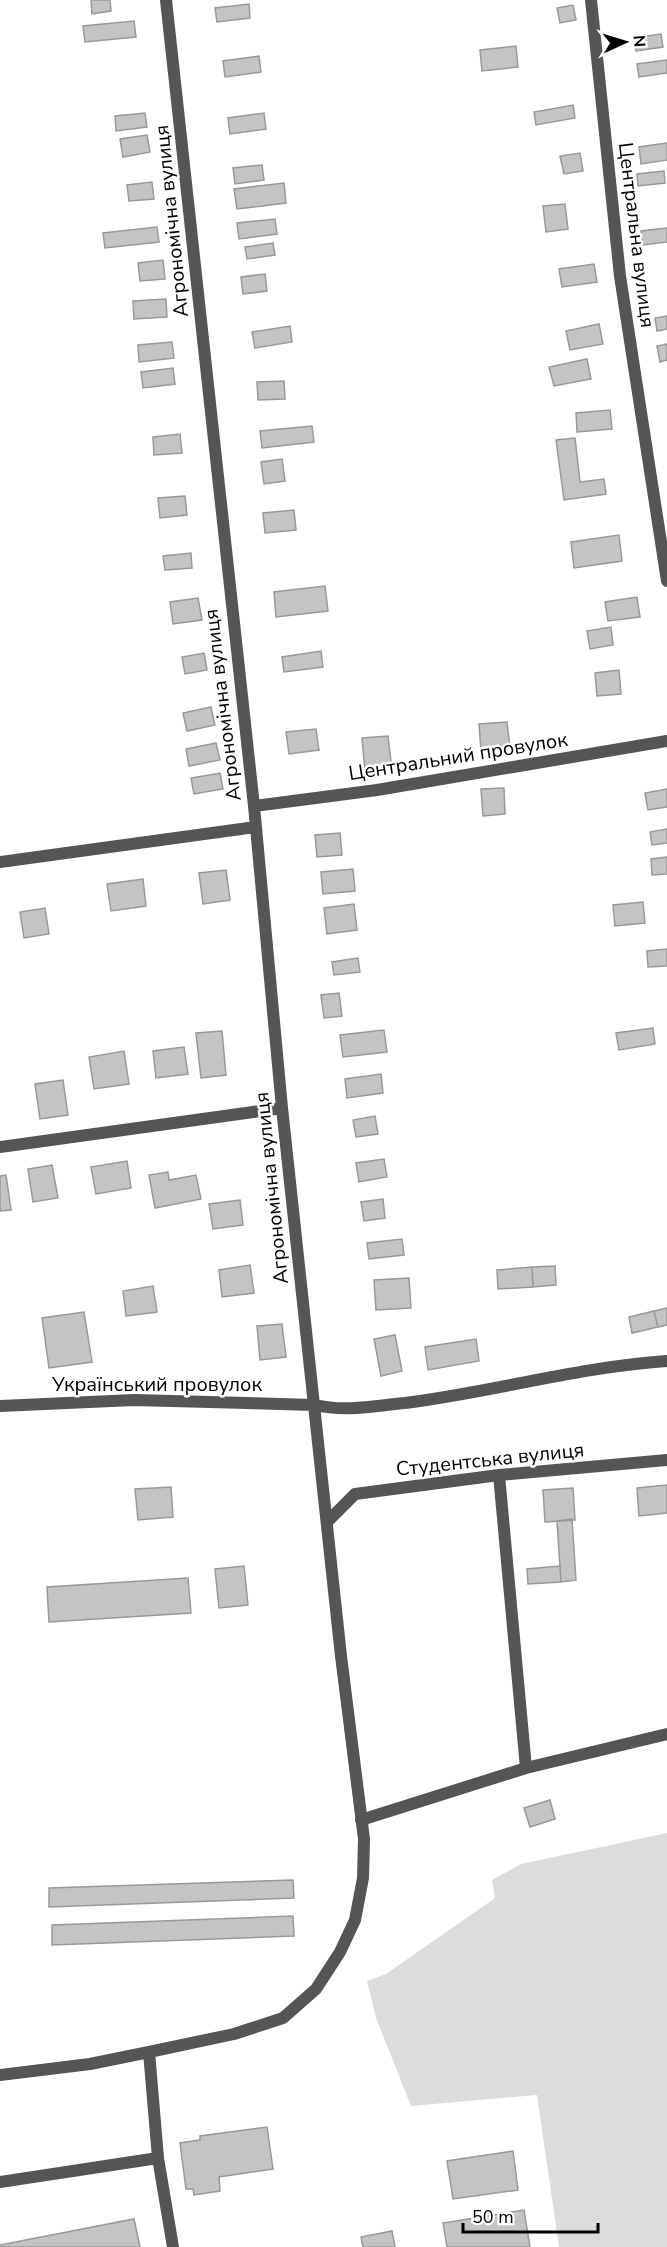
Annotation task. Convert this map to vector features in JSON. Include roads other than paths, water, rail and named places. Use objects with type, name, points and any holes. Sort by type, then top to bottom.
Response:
[{"type":"street","name":"Агрономічна вулиця","points":[[0,2075],[90,2064],[234,2034],[283,2018],[316,1989],[340,1952],[355,1920],[363,1878],[364,1839],[341,1656],[282,1108],[254,806],[166,0]]},
{"type":"street","name":"Центральна вулиця","points":[[591,0],[620,276],[667,581]]},
{"type":"street","name":"Центральний провулок","points":[[254,806],[377,790],[667,741]]},
{"type":"street","points":[[0,862],[256,827]]},
{"type":"street","points":[[0,1147],[282,1108]]},
{"type":"street","name":"Український провулок","points":[[0,1406],[134,1400],[315,1405],[339,1411],[453,1397],[585,1371],[667,1361]]},
{"type":"street","name":"Студентська вулиця","points":[[328,1521],[355,1494],[499,1475],[667,1460]]},
{"type":"street","points":[[499,1475],[526,1768]]},
{"type":"street","points":[[361,1820],[526,1768],[667,1734]]},
{"type":"street","points":[[149,2052],[158,2158],[173,2247]]},
{"type":"street","points":[[0,2182],[158,2158]]}]
